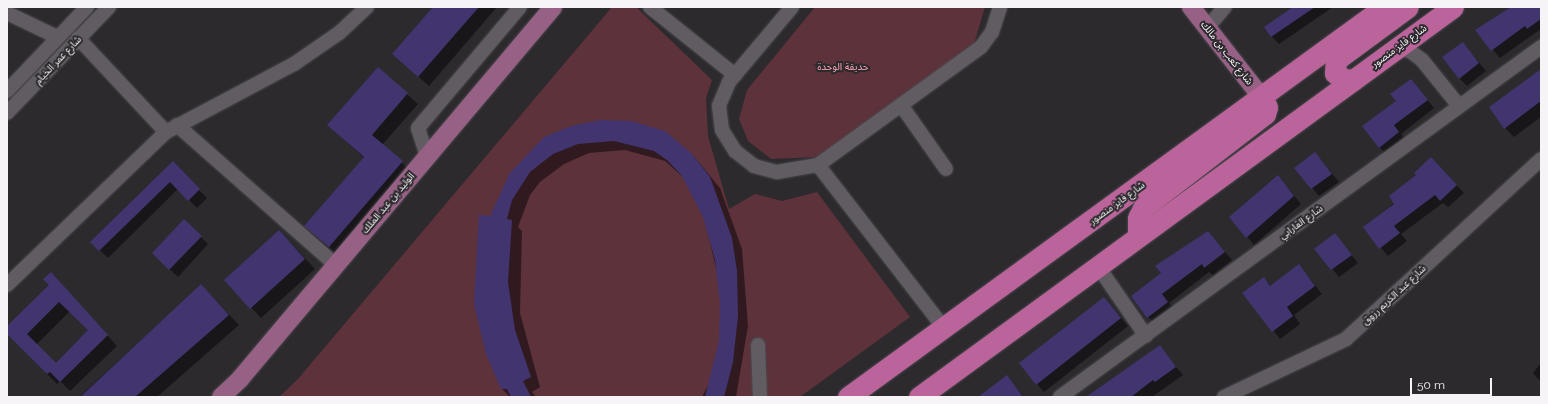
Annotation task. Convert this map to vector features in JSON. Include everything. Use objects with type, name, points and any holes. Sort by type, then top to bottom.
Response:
[{"type":"highway","name":"شارع فايز منصور","points":[[848,397],[1262,98],[1384,7]]},
{"type":"highway","points":[[1353,80],[1343,79],[1335,73],[1336,60],[1408,7]]},
{"type":"highway","name":"شارع فايز منصور","points":[[919,397],[1138,234],[1453,7]]},
{"type":"highway","points":[[1138,234],[1136,223],[1143,208],[1265,114],[1267,106],[1262,98]]},
{"type":"main road","name":"الوليد بن عبد الملك","points":[[221,397],[336,265],[553,7]]},
{"type":"main road","name":"شارع كعب بن مالك","points":[[1191,7],[1262,98]]},
{"type":"street","name":"شارع عمر الخيام","points":[[7,91],[87,7]]},
{"type":"street","name":"شارع عمر الخيام","points":[[7,113],[109,7]]},
{"type":"street","points":[[7,284],[171,128],[294,64],[339,33],[367,7]]},
{"type":"street","points":[[427,156],[418,128],[520,7]]},
{"type":"street","points":[[650,7],[735,74]]},
{"type":"street","points":[[792,7],[735,74],[719,106],[722,130],[734,151],[765,170],[788,172],[818,165],[981,47],[992,32],[1000,7]]},
{"type":"street","points":[[1208,27],[1224,7]]},
{"type":"street","points":[[7,13],[57,37]]},
{"type":"street","points":[[78,38],[171,128],[336,265]]},
{"type":"street","name":"شارع الفارابي","points":[[1060,397],[1146,336],[1458,106],[1541,47]]},
{"type":"street","points":[[1396,48],[1410,51],[1422,60],[1458,106]]},
{"type":"street","points":[[901,105],[946,169]]},
{"type":"street","name":"شارع عبد الكريم رزوق","points":[[1224,397],[1346,340],[1541,159]]},
{"type":"street","points":[[818,165],[943,327]]},
{"type":"street","points":[[1097,265],[1146,336]]},
{"type":"street","points":[[758,345],[760,397]]},
{"type":"green space","points":[[612,7],[636,7],[712,80],[706,98],[708,136],[729,209],[755,194],[782,201],[817,192],[910,317],[800,397],[279,397],[298,379]]},
{"type":"green space","name":"حديقة الوحدة","points":[[815,7],[985,7],[972,51],[819,157],[771,159],[748,141],[739,119],[747,90]]},
{"type":"building","points":[[433,7],[479,7],[418,77],[392,54]]},
{"type":"building","points":[[1293,7],[1315,7],[1271,37],[1264,27]]},
{"type":"building","points":[[1511,7],[1541,7],[1541,19],[1527,29],[1525,26],[1491,51],[1475,30]]},
{"type":"building","points":[[1463,42],[1479,63],[1459,79],[1442,57]]},
{"type":"building","points":[[378,67],[408,93],[372,135],[403,161],[329,247],[304,226],[364,157],[327,125]]},
{"type":"building","points":[[1541,69],[1541,101],[1504,129],[1489,107]]},
{"type":"building","points":[[1411,79],[1428,100],[1394,125],[1399,132],[1379,148],[1362,126],[1396,101],[1390,94]]},
{"type":"building","points":[[600,120],[631,121],[665,131],[692,154],[710,177],[732,238],[737,271],[738,316],[733,362],[724,397],[705,397],[719,341],[720,303],[715,260],[703,217],[682,176],[667,160],[654,151],[614,141],[578,144],[553,154],[530,172],[512,200],[507,219],[512,220],[508,282],[515,330],[531,377],[523,381],[531,397],[511,397],[507,389],[501,389],[486,354],[474,304],[479,215],[490,216],[510,173],[544,137],[571,126]]},
{"type":"building","points":[[1315,152],[1332,174],[1311,189],[1294,168]]},
{"type":"building","points":[[1431,157],[1457,185],[1440,201],[1435,195],[1394,226],[1400,233],[1379,249],[1363,227],[1394,204],[1389,196],[1416,175],[1414,173]]},
{"type":"building","points":[[173,161],[200,189],[188,201],[170,182],[99,251],[90,242]]},
{"type":"building","points":[[1278,175],[1294,196],[1246,238],[1229,217]]},
{"type":"building","points":[[184,219],[202,236],[169,270],[152,253]]},
{"type":"building","points":[[279,230],[305,259],[250,309],[224,280]]},
{"type":"building","points":[[1208,231],[1225,252],[1204,268],[1202,264],[1162,294],[1168,302],[1147,318],[1131,296],[1161,273],[1155,266]]},
{"type":"building","points":[[1335,233],[1352,255],[1331,270],[1314,249]]},
{"type":"building","points":[[1299,264],[1315,286],[1287,307],[1293,316],[1272,332],[1242,293],[1264,277],[1270,286]]},
{"type":"building","points":[[51,272],[108,335],[60,382],[50,372],[47,374],[7,334],[7,326],[49,285],[43,279]],"holes":[[[59,302],[88,330],[56,363],[27,334]]]},
{"type":"building","points":[[201,284],[229,315],[135,397],[80,397]]},
{"type":"building","points":[[1104,297],[1121,318],[1036,385],[1019,363]]},
{"type":"building","points":[[1160,345],[1176,367],[1155,382],[1153,380],[1131,397],[1086,397]]},
{"type":"building","points":[[1007,375],[1023,397],[978,397]]}]
